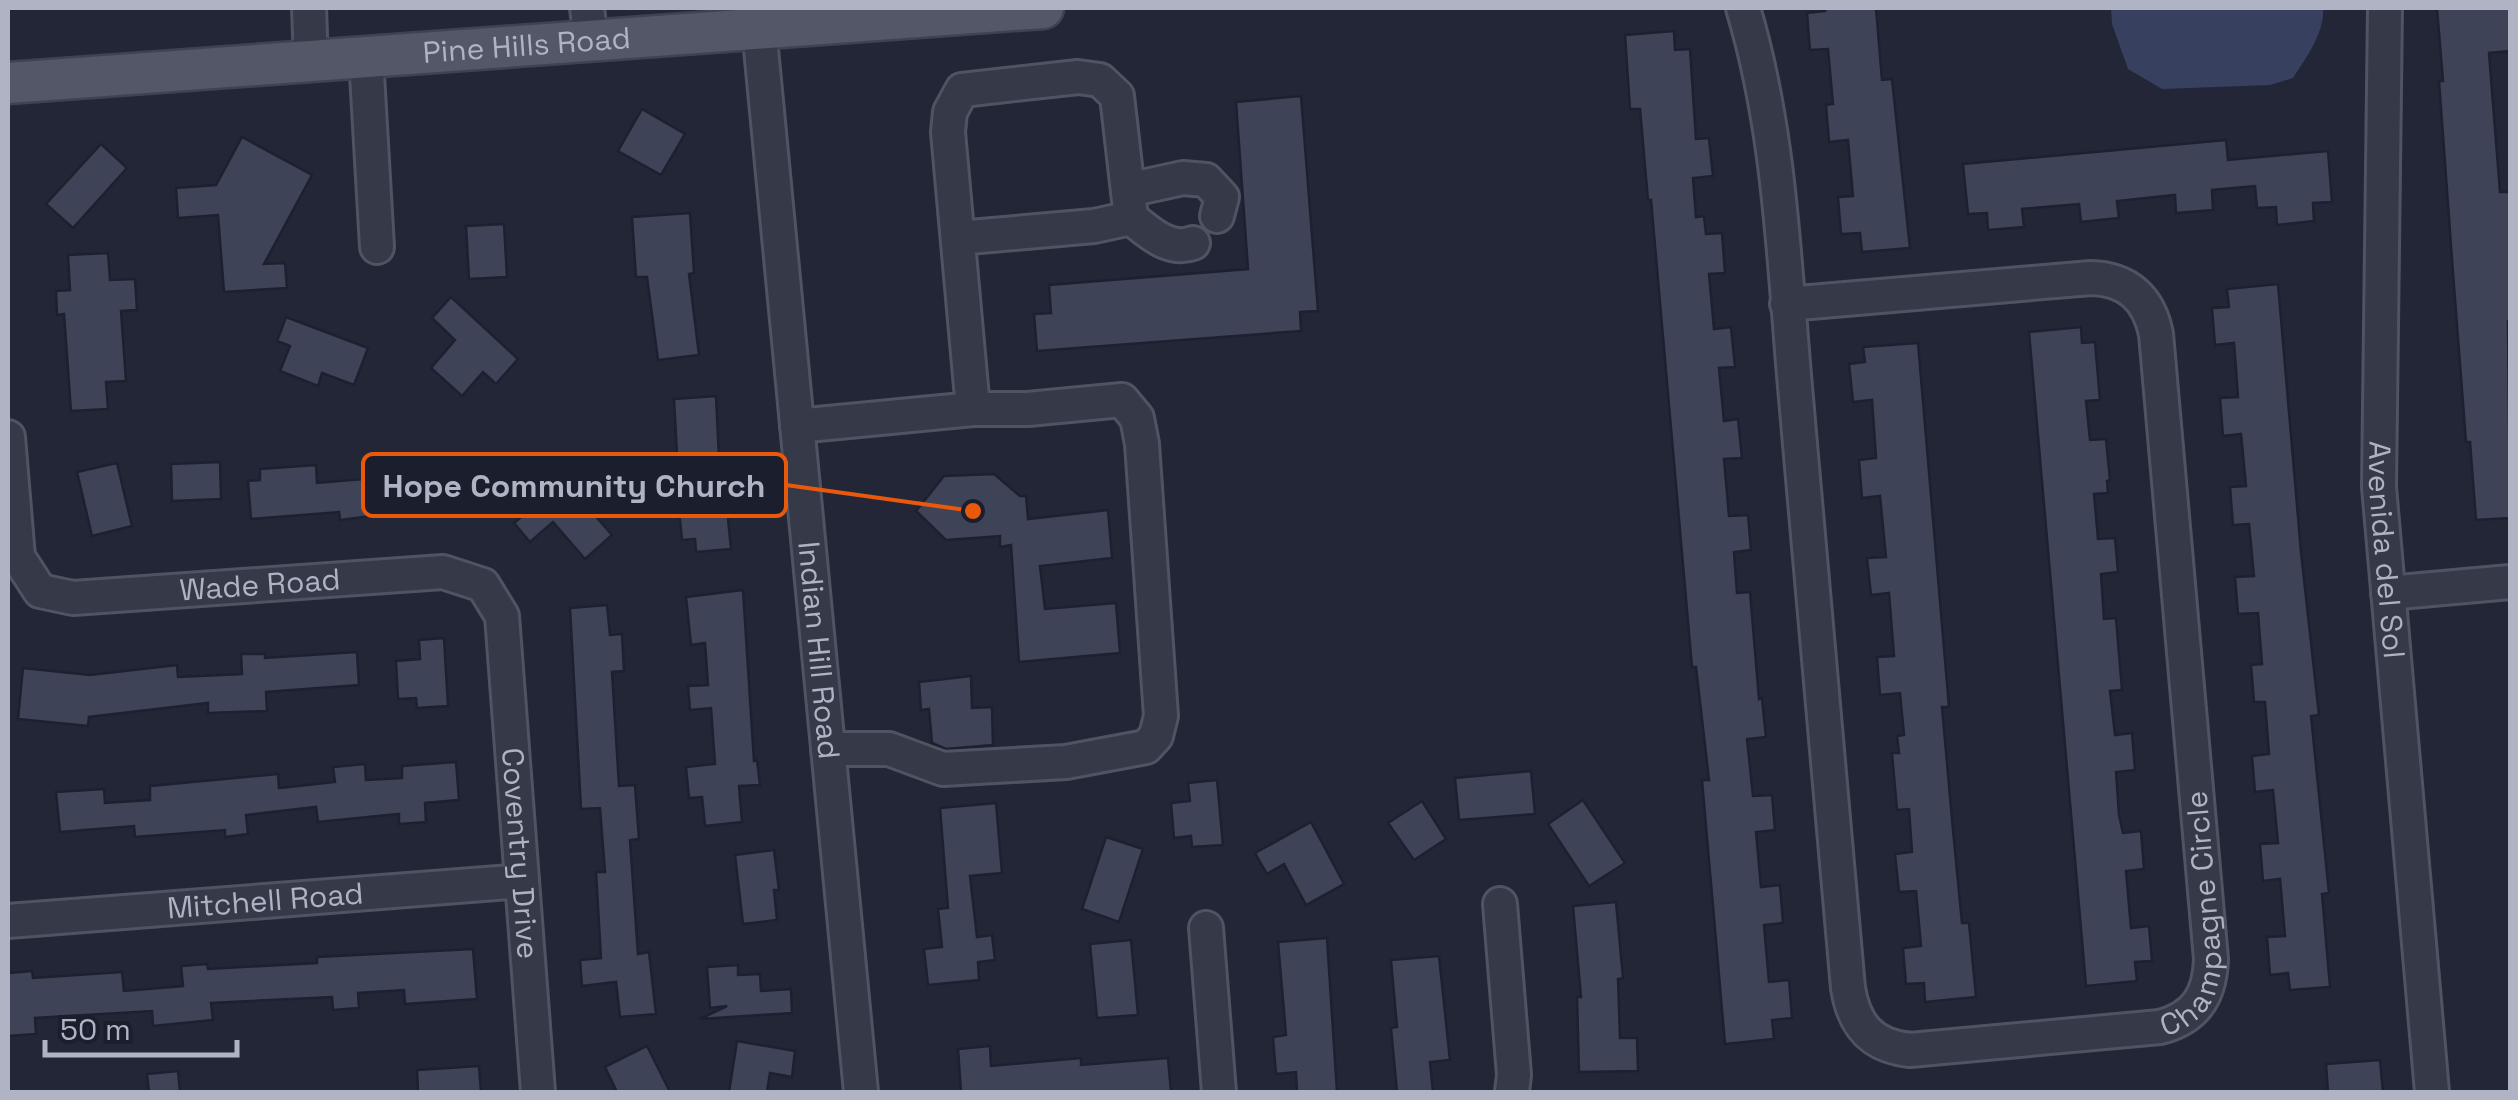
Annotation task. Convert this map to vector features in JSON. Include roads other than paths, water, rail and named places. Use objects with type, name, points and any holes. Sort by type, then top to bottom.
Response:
[{"type":"main road","name":"Pine Hills Road","points":[[8,83],[366,57],[589,24],[759,28],[935,11],[1039,8]]},
{"type":"street","points":[[309,8],[311,62]]},
{"type":"street","name":"Champagne Circle","points":[[1743,8],[1759,65],[1772,136],[1848,988],[1856,1020],[1880,1044],[1910,1050],[2160,1027],[2186,1017],[2206,995],[2212,958],[2156,334],[2146,305],[2122,282],[2091,278],[1788,304]]},
{"type":"street","name":"Avenida del Sol","points":[[2385,8],[2379,466],[2432,1092]]},
{"type":"street","name":"Indian Hill Road","points":[[759,28],[861,1092]]},
{"type":"street","points":[[366,57],[377,247]]},
{"type":"street","points":[[973,409],[948,132],[950,112],[962,90],[1078,78],[1100,80],[1118,96],[1129,204],[1160,241],[1183,246],[1193,242]]},
{"type":"street","points":[[958,238],[1094,226],[1183,178],[1206,180],[1222,197],[1217,216]]},
{"type":"street","points":[[797,426],[1122,400],[1137,418],[1142,444],[1161,716],[1156,736],[1146,747],[1066,762],[943,769],[889,749],[828,750]]},
{"type":"street","name":"Wade Road","points":[[8,437],[18,557],[40,591],[74,598],[443,572],[483,585],[502,616]]},
{"type":"street","points":[[2388,593],[2510,582]]},
{"type":"street","name":"Coventry Drive","points":[[502,616],[538,1092]]},
{"type":"street","name":"Mitchell Road","points":[[8,921],[522,881]]},
{"type":"street","points":[[1500,904],[1514,1074],[1512,1092]]},
{"type":"street","points":[[1206,928],[1219,1092]]},
{"type":"water","points":[[2111,8],[2323,8],[2323,17],[2314,44],[2293,78],[2270,85],[2162,89],[2128,69],[2112,24]]},
{"type":"place","name":"Hope Community Church","points":[[973,511]]}]
